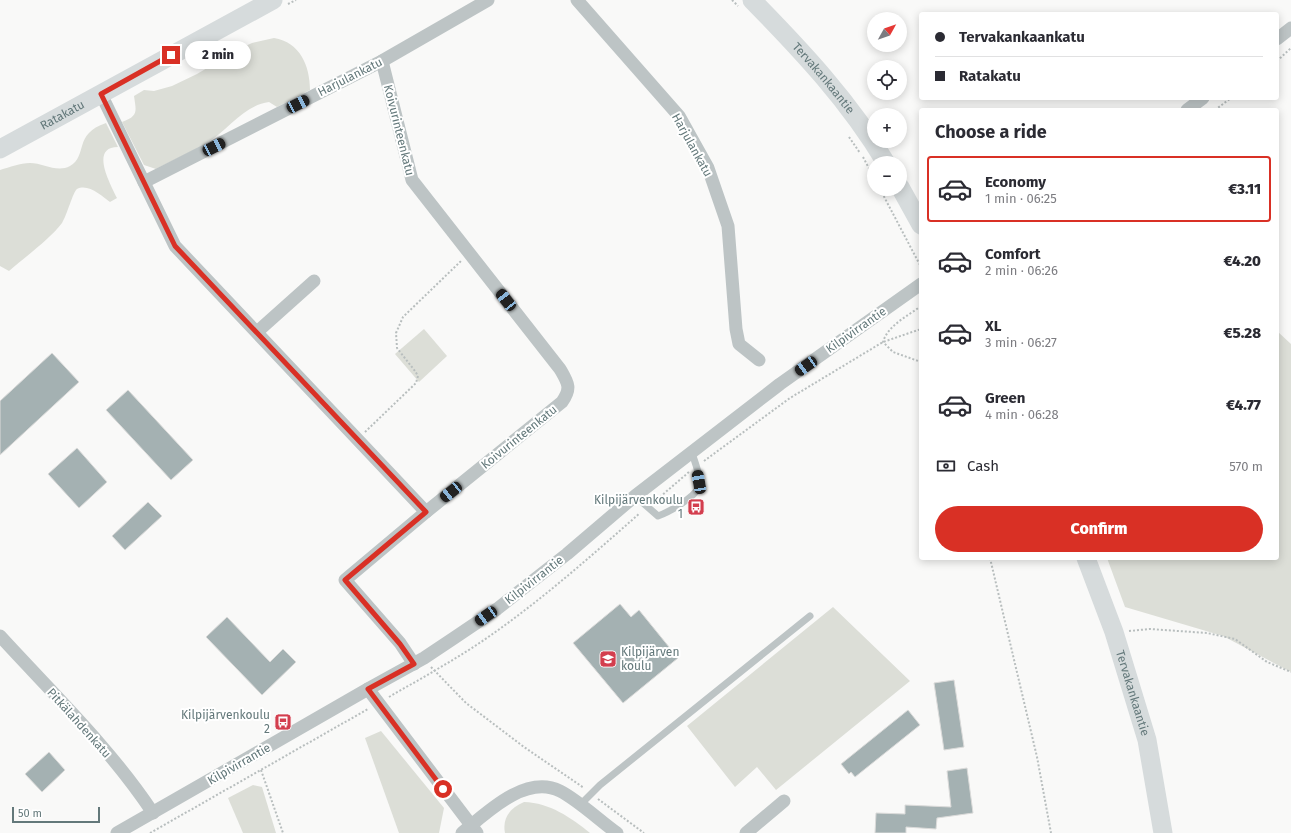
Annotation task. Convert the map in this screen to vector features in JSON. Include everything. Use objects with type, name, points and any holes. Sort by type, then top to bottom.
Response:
[{"type":"street","name":"Harjulankatu","points":[[144,182],[382,61],[488,0]]},
{"type":"street","name":"Harjulankatu","points":[[577,0],[679,116],[708,168],[728,226],[736,329],[739,344],[759,360]]},
{"type":"street","name":"Ratakatu","points":[[0,149],[268,1]]},
{"type":"street","name":"Tervakankaantie","points":[[747,5],[808,59],[846,105],[882,156]]},
{"type":"street","points":[[1279,37],[1291,28]]},
{"type":"street","name":"Koivurinteenkatu","points":[[382,61],[412,180],[560,369],[567,382],[568,394],[562,402],[426,512],[345,580],[400,644],[419,661]]},
{"type":"street","points":[[101,94],[175,246],[426,512]]},
{"type":"street","points":[[1190,108],[1200,100]]},
{"type":"street","points":[[905,196],[919,221]]},
{"type":"street","points":[[257,332],[314,281]]},
{"type":"street","name":"Kilpivirrantie","points":[[117,833],[419,661],[497,609],[567,554],[635,496],[780,384],[919,285]]},
{"type":"street","name":"Tervakankaantie","points":[[1087,560],[1114,632],[1147,740],[1163,833]]},
{"type":"street","name":"Pitkälahdenkatu","points":[[0,636],[108,754],[140,794],[152,813]]},
{"type":"street","points":[[368,689],[470,831],[502,802],[515,793],[537,786],[546,786],[560,791],[617,833]]},
{"type":"street","points":[[746,833],[784,801]]},
{"type":"lane","points":[[635,496],[658,516],[669,512],[693,494],[699,486],[699,482],[692,453]]},
{"type":"lane","points":[[580,805],[591,793],[810,616]]},
{"type":"path","points":[[732,0],[747,5]]},
{"type":"path","points":[[1279,59],[1291,48]]},
{"type":"path","points":[[1218,108],[1228,100]]},
{"type":"path","points":[[849,137],[867,165]]},
{"type":"path","points":[[884,196],[919,263]]},
{"type":"path","points":[[358,439],[416,383],[418,376],[397,348],[396,333],[403,317],[470,254]]},
{"type":"path","points":[[919,308],[886,333],[883,342],[893,352],[919,361]]},
{"type":"path","points":[[990,560],[1037,757],[1051,833]]},
{"type":"path","points":[[1114,632],[1150,629],[1207,632],[1234,638],[1267,662],[1291,672]]},
{"type":"path","points":[[419,661],[443,680],[466,703],[524,747],[591,793],[644,833]]},
{"type":"path","points":[[150,833],[366,710]]},
{"type":"path","points":[[261,770],[283,833]]},
{"type":"shaded area","points":[[274,38],[291,44],[302,56],[308,72],[310,90],[277,107],[269,102],[252,108],[208,142],[156,169],[144,165],[122,122],[134,115],[136,109],[134,96],[144,90],[154,91],[172,86],[197,74],[239,49],[252,43]]},
{"type":"shaded area","points":[[106,123],[118,147],[109,149],[105,153],[103,160],[104,168],[117,198],[110,202],[90,189],[77,189],[62,223],[51,235],[9,271],[0,266],[0,170],[26,163],[35,163],[55,168],[65,168],[70,166],[79,157],[82,145],[89,133]]},
{"type":"shaded area","points":[[424,329],[447,356],[419,382],[395,354]]},
{"type":"shaded area","points":[[1279,333],[1291,344],[1291,672],[1223,636],[1125,607],[1108,560],[1279,560]]},
{"type":"shaded area","points":[[833,607],[910,681],[776,790],[757,767],[735,787],[687,726]]},
{"type":"shaded area","points":[[381,731],[444,808],[439,833],[399,833],[365,738]]},
{"type":"shaded area","points":[[253,785],[262,787],[276,833],[243,833],[228,798]]},
{"type":"shaded area","points":[[524,802],[551,808],[590,833],[505,833],[504,828],[508,814],[519,804]]},
{"type":"building","points":[[52,353],[79,382],[0,455],[0,401]]},
{"type":"building","points":[[128,390],[193,460],[171,480],[106,410]]},
{"type":"building","points":[[77,448],[107,482],[79,508],[48,474]]},
{"type":"building","points":[[148,502],[162,516],[125,550],[112,536]]},
{"type":"building","points":[[620,604],[631,617],[639,610],[678,658],[623,703],[573,643]]},
{"type":"building","points":[[227,617],[270,662],[283,649],[296,662],[262,695],[206,637]]},
{"type":"building","points":[[954,680],[964,747],[944,750],[934,683]]},
{"type":"building","points":[[908,710],[920,725],[855,777],[851,772],[849,774],[841,764]]},
{"type":"building","points":[[49,752],[65,770],[42,792],[25,774]]},
{"type":"building","points":[[967,768],[973,813],[937,818],[936,829],[906,827],[906,833],[875,833],[876,813],[905,814],[905,805],[951,807],[947,771]]},
{"type":"place","name":"Kilpijärvenkoulu 1","points":[[696,507]]},
{"type":"place","name":"Kilpijärven koulu","points":[[608,659]]},
{"type":"place","name":"Kilpijärvenkoulu 2","points":[[283,722]]},
{"type":"route","points":[[171,55],[101,94],[175,246],[426,512],[345,580],[400,644],[414,664],[368,689],[443,789]]}]
